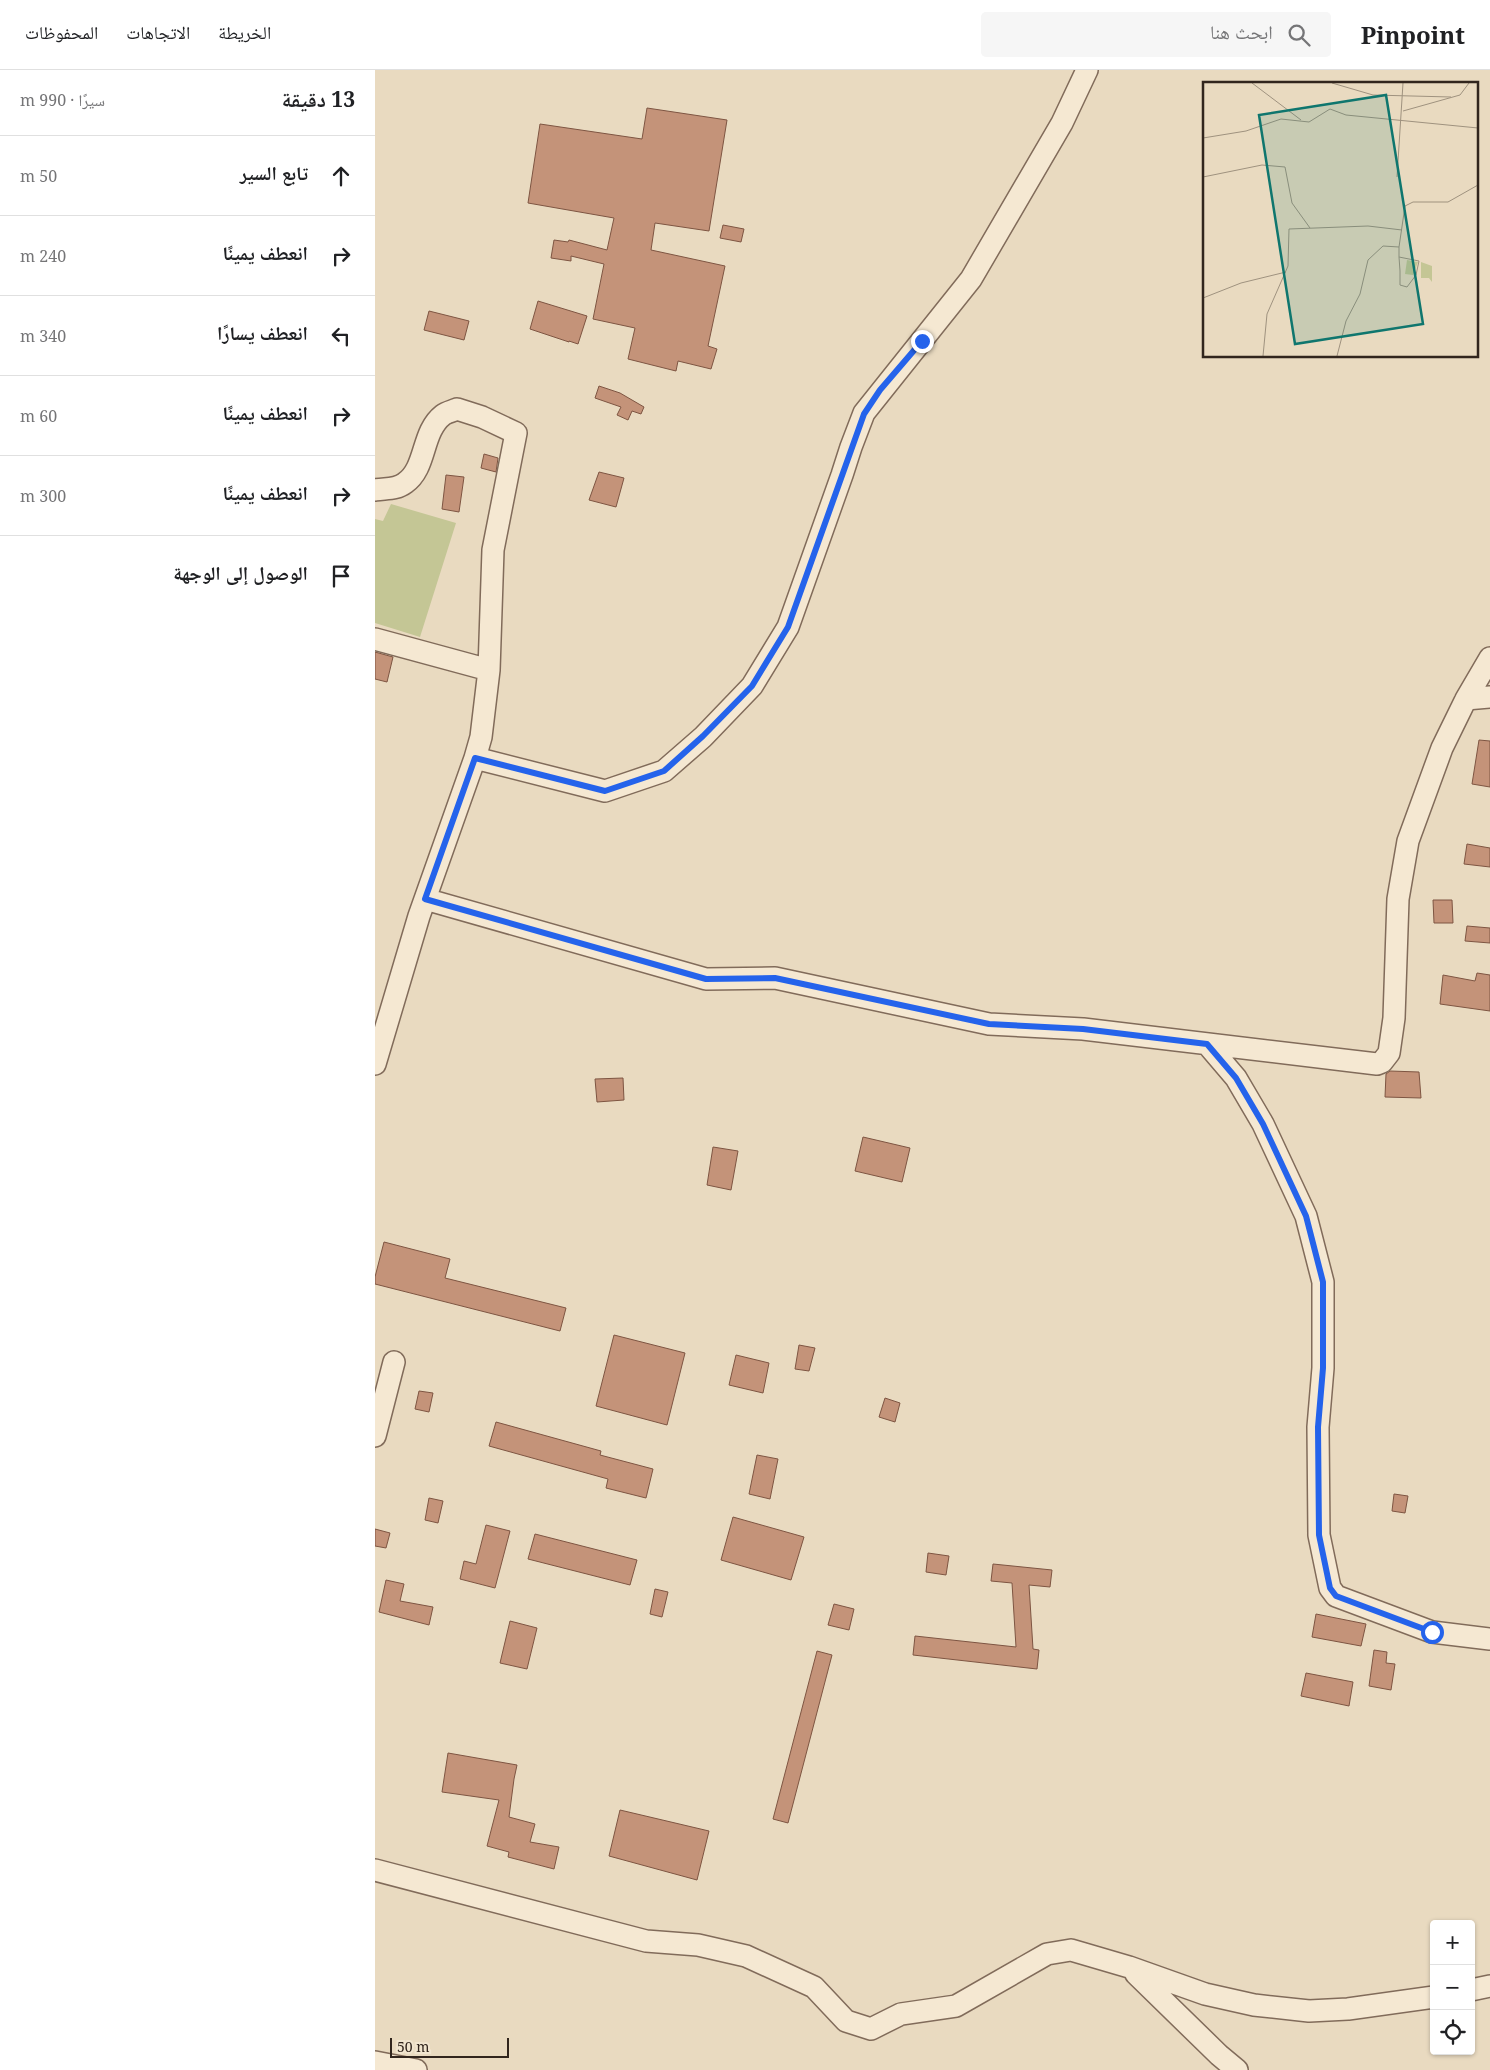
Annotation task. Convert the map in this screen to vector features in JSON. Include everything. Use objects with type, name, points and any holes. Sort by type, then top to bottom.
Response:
[{"type":"street","points":[[475,758],[605,791],[664,771],[703,736],[752,686],[788,627],[864,414],[971,278],[1062,123],[1087,70]]},
{"type":"street","points":[[375,490],[394,489],[405,484],[414,475],[431,429],[443,415],[457,409],[482,417],[516,433],[493,550],[489,670],[481,737],[425,899],[375,1064]]},
{"type":"street","points":[[375,639],[489,670]]},
{"type":"street","points":[[425,899],[706,979],[775,978],[989,1024],[1083,1029],[1369,1065],[1377,1064],[1386,1058],[1389,1053],[1394,1018],[1398,899],[1408,841],[1442,748],[1466,699],[1490,658]]},
{"type":"street","points":[[1466,699],[1490,698]]},
{"type":"street","points":[[1207,1044],[1236,1078],[1263,1124],[1306,1216],[1323,1282],[1323,1368],[1318,1427],[1319,1535],[1330,1588],[1336,1596],[1432,1632],[1490,1639]]},
{"type":"street","points":[[375,1436],[394,1362]]},
{"type":"street","points":[[375,1870],[646,1941],[698,1945],[746,1956],[814,1987],[847,2021],[871,2029],[901,2014],[956,2006],[1047,1954],[1071,1950],[1129,1967],[1205,1994],[1254,2005],[1309,2011],[1348,2009],[1430,1998]]},
{"type":"street","points":[[1129,1967],[1219,2055],[1237,2070]]},
{"type":"street","points":[[1475,1989],[1490,1986]]},
{"type":"street","points":[[375,2062],[416,2070]]},
{"type":"green space","points":[[391,504],[456,523],[420,637],[375,623],[375,519],[383,521]]},
{"type":"building","points":[[647,108],[727,120],[709,231],[655,223],[651,250],[725,266],[708,346],[717,349],[711,369],[678,361],[676,371],[628,359],[635,328],[593,319],[604,264],[571,256],[571,261],[551,258],[554,240],[568,242],[569,240],[607,250],[614,218],[528,203],[540,124],[642,139]]},
{"type":"building","points":[[723,225],[744,229],[741,242],[720,238]]},
{"type":"building","points":[[538,301],[587,316],[578,344],[530,329]]},
{"type":"building","points":[[429,311],[469,321],[464,340],[424,330]]},
{"type":"building","points":[[599,386],[620,393],[644,407],[641,414],[632,411],[628,420],[617,415],[621,407],[595,398]]},
{"type":"building","points":[[484,454],[498,458],[496,472],[481,468]]},
{"type":"building","points":[[599,472],[624,478],[616,507],[589,500]]},
{"type":"building","points":[[446,475],[464,477],[459,512],[442,509]]},
{"type":"building","points":[[375,652],[393,657],[387,682],[375,679]]},
{"type":"building","points":[[1479,740],[1490,741],[1490,787],[1472,784]]},
{"type":"building","points":[[1467,844],[1490,848],[1490,867],[1464,864]]},
{"type":"building","points":[[1433,900],[1452,900],[1453,923],[1434,923]]},
{"type":"building","points":[[1467,926],[1490,928],[1490,943],[1465,941]]},
{"type":"building","points":[[1477,973],[1490,975],[1490,1011],[1440,1004],[1443,975],[1475,981]]},
{"type":"building","points":[[1390,1071],[1419,1072],[1421,1098],[1385,1097],[1386,1074]]},
{"type":"building","points":[[623,1078],[624,1100],[597,1102],[595,1079]]},
{"type":"building","points":[[863,1137],[910,1148],[902,1182],[855,1171]]},
{"type":"building","points":[[713,1147],[738,1151],[731,1190],[707,1185]]},
{"type":"building","points":[[384,1242],[450,1259],[445,1278],[566,1308],[560,1331],[375,1284]]},
{"type":"building","points":[[614,1335],[685,1353],[667,1425],[596,1406]]},
{"type":"building","points":[[799,1345],[815,1348],[809,1371],[795,1369]]},
{"type":"building","points":[[736,1355],[769,1363],[763,1393],[729,1385]]},
{"type":"building","points":[[419,1391],[433,1393],[429,1412],[415,1409]]},
{"type":"building","points":[[885,1398],[900,1403],[895,1422],[879,1417]]},
{"type":"building","points":[[496,1422],[601,1451],[600,1455],[653,1469],[646,1498],[606,1488],[608,1479],[489,1446]]},
{"type":"building","points":[[757,1455],[778,1459],[770,1499],[749,1494]]},
{"type":"building","points":[[1394,1494],[1408,1496],[1405,1513],[1392,1511]]},
{"type":"building","points":[[429,1498],[443,1501],[438,1523],[425,1520]]},
{"type":"building","points":[[733,1517],[804,1537],[791,1580],[721,1560]]},
{"type":"building","points":[[486,1525],[510,1531],[495,1588],[460,1579],[464,1561],[476,1564]]},
{"type":"building","points":[[375,1529],[390,1533],[386,1548],[375,1546]]},
{"type":"building","points":[[535,1534],[637,1560],[630,1585],[528,1559]]},
{"type":"building","points":[[928,1553],[949,1556],[946,1575],[926,1572]]},
{"type":"building","points":[[993,1564],[1052,1570],[1050,1587],[1029,1585],[1033,1649],[1039,1650],[1037,1669],[913,1655],[915,1636],[1016,1647],[1012,1583],[991,1581]]},
{"type":"building","points":[[386,1580],[404,1584],[400,1601],[433,1607],[429,1625],[379,1612]]},
{"type":"building","points":[[655,1589],[668,1592],[662,1617],[650,1614]]},
{"type":"building","points":[[834,1604],[854,1609],[849,1630],[828,1625]]},
{"type":"building","points":[[1316,1614],[1366,1624],[1361,1646],[1312,1637]]},
{"type":"building","points":[[510,1621],[537,1628],[527,1669],[500,1663]]},
{"type":"building","points":[[1374,1650],[1387,1652],[1386,1663],[1395,1664],[1391,1690],[1369,1686]]},
{"type":"building","points":[[817,1651],[832,1655],[788,1823],[773,1819]]},
{"type":"building","points":[[1306,1673],[1353,1682],[1349,1706],[1301,1696]]},
{"type":"building","points":[[448,1753],[517,1765],[509,1817],[535,1824],[530,1842],[559,1847],[554,1869],[508,1857],[509,1852],[487,1846],[499,1800],[442,1792]]},
{"type":"building","points":[[620,1810],[709,1831],[697,1880],[609,1856]]},
{"type":"route","points":[[922,341],[880,390],[864,414],[788,627],[773,655],[752,686],[703,736],[664,771],[605,791],[475,758],[425,899],[706,979],[775,978],[989,1024],[1083,1029],[1207,1044],[1236,1078],[1263,1124],[1306,1216],[1323,1282],[1323,1368],[1318,1427],[1319,1535],[1330,1588],[1336,1596],[1432,1632]]}]
